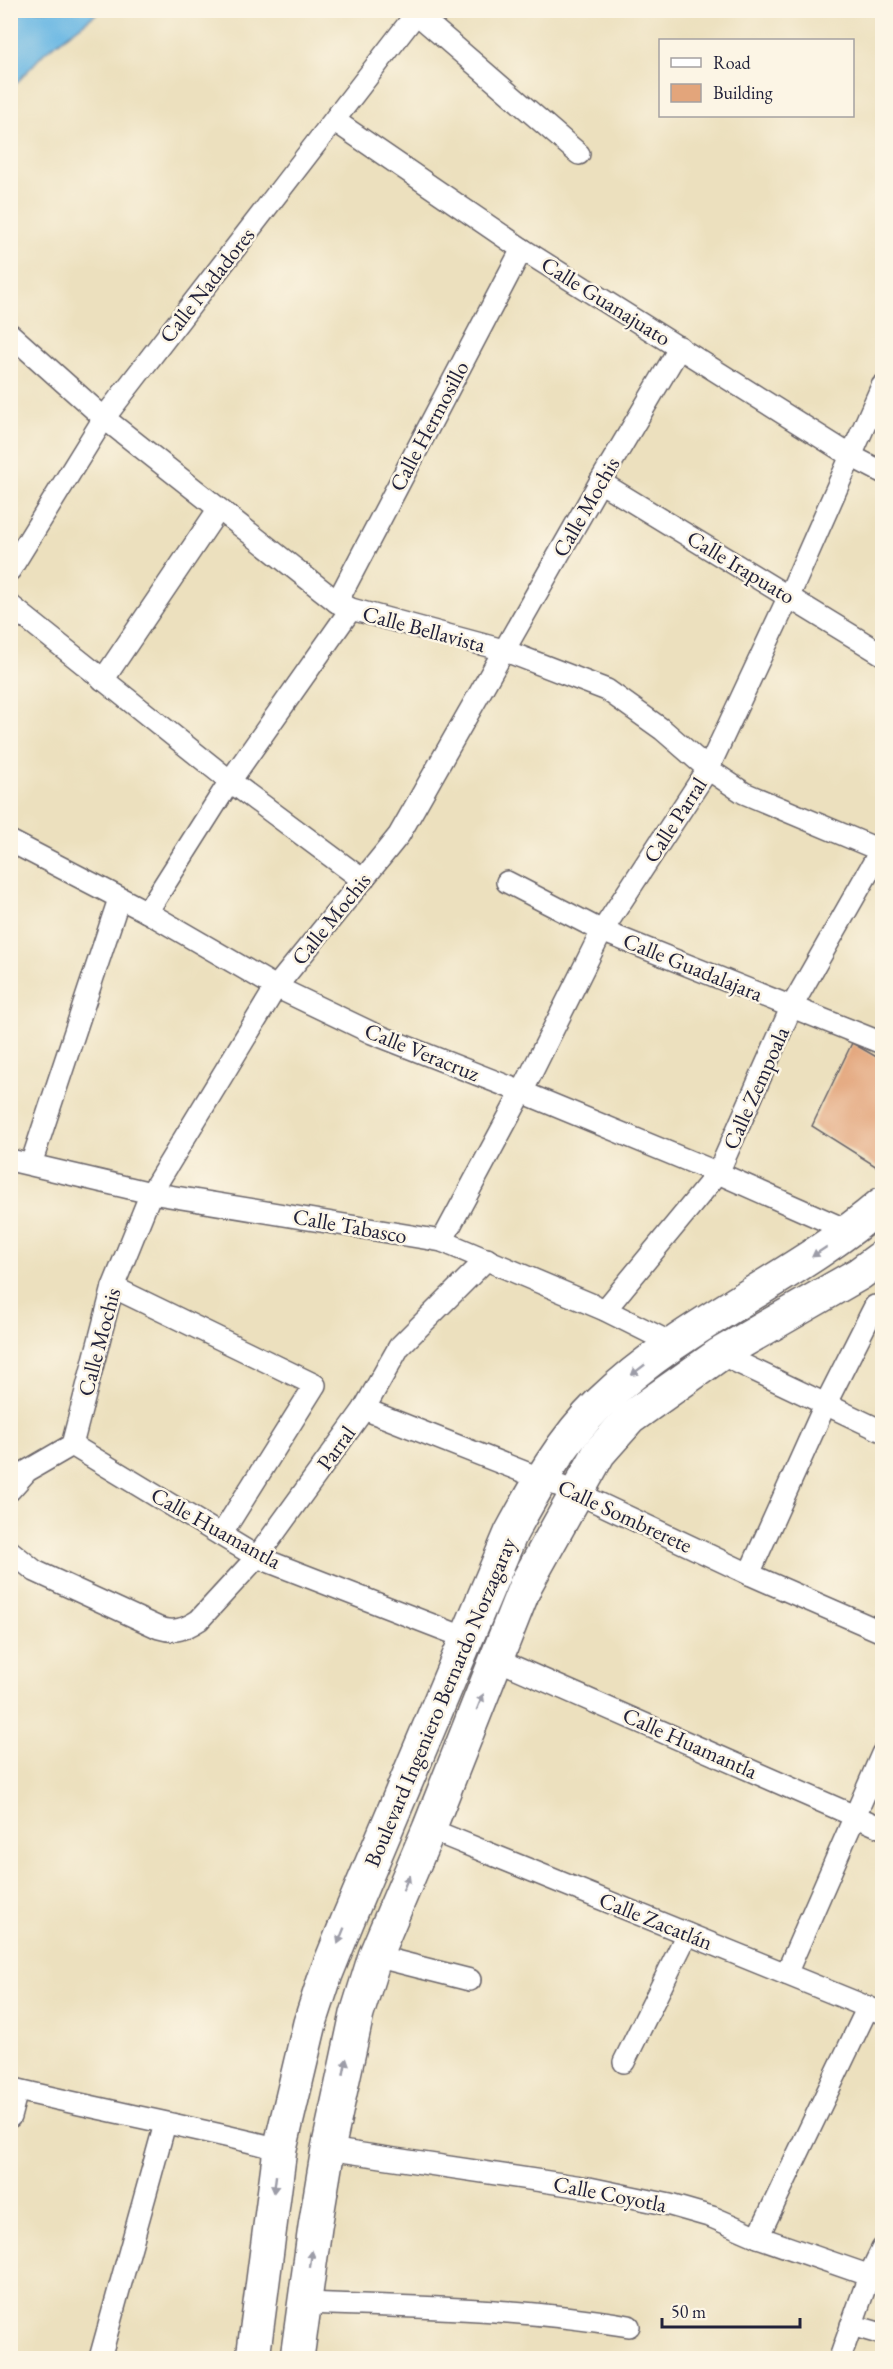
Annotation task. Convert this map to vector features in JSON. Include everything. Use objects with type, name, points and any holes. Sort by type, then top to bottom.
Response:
[{"type":"main road","name":"Boulevard Ingeniero Bernardo Norzagaray","points":[[253,2358],[280,2149],[310,2023],[326,1974],[511,1533],[541,1478],[574,1430],[620,1385],[673,1344],[849,1231],[882,1204]]},
{"type":"main road","name":"Boulevard Ingeniero Bernardo Norzagaray","points":[[297,2358],[328,2149],[354,2024],[375,1956],[429,1829],[526,1584],[575,1492],[599,1453],[630,1418],[720,1354],[859,1274],[882,1257]]},
{"type":"street","name":"Calle Nadadores","points":[[10,570],[104,418],[418,12]]},
{"type":"street","points":[[418,12],[579,154]]},
{"type":"street","name":"Calle Guanajuato","points":[[335,121],[522,249],[851,456],[882,472]]},
{"type":"street","name":"Calle Hermosillo","points":[[147,912],[344,606],[522,249]]},
{"type":"street","name":"Calle Bellavista","points":[[10,334],[104,418],[218,510],[344,606],[503,650],[607,690],[663,730],[708,769],[744,793],[882,850]]},
{"type":"street","name":"Calle Mochis","points":[[72,1445],[113,1287],[151,1193],[276,987],[399,835],[503,650],[680,348]]},
{"type":"street","name":"Calle Parral","points":[[442,1241],[522,1092],[602,931],[708,769],[789,596],[882,386]]},
{"type":"street","name":"Calle Irapuato","points":[[600,482],[882,654]]},
{"type":"street","points":[[103,680],[218,510]]},
{"type":"street","points":[[10,605],[230,781],[363,880]]},
{"type":"street","name":"Calle Veracruz","points":[[10,841],[147,912],[276,987],[372,1033],[718,1173],[849,1231]]},
{"type":"street","name":"Calle Zempoala","points":[[605,1310],[718,1173],[792,1006],[882,850]]},
{"type":"street","name":"Calle Guadalajara","points":[[507,882],[602,931],[882,1043]]},
{"type":"street","points":[[21,1162],[119,899]]},
{"type":"street","name":"Calle Tabasco","points":[[21,1162],[151,1193],[442,1241],[605,1310],[673,1344]]},
{"type":"street","name":"Parral","points":[[10,1551],[35,1571],[169,1632],[199,1620],[258,1557],[364,1409],[399,1347],[486,1259]]},
{"type":"street","points":[[113,1287],[315,1385],[221,1535]]},
{"type":"street","points":[[749,1574],[825,1405],[875,1306]]},
{"type":"street","points":[[720,1354],[882,1431]]},
{"type":"street","name":"Calle Sombrerete","points":[[364,1409],[575,1492],[749,1574],[882,1632]]},
{"type":"street","points":[[10,1490],[27,1471],[72,1445]]},
{"type":"street","name":"Calle Huamantla","points":[[72,1445],[258,1557],[466,1638]]},
{"type":"street","name":"Calle Huamantla","points":[[496,1659],[882,1828]]},
{"type":"street","points":[[786,1974],[882,1754]]},
{"type":"street","name":"Calle Zacatlán","points":[[429,1829],[875,2010]]},
{"type":"street","points":[[624,2062],[687,1934]]},
{"type":"street","points":[[375,1956],[470,1980]]},
{"type":"street","points":[[758,2237],[875,2010]]},
{"type":"street","points":[[10,2116],[14,2089],[165,2124],[218,2133],[280,2149]]},
{"type":"street","points":[[100,2358],[165,2124]]},
{"type":"street","name":"Calle Coyotla","points":[[328,2149],[628,2195],[712,2217],[758,2237],[876,2278]]},
{"type":"street","points":[[840,2358],[851,2325],[876,2278],[882,2249]]},
{"type":"street","points":[[305,2303],[521,2311],[629,2326]]},
{"type":"street","points":[[851,2325],[882,2334]]},
{"type":"water","points":[[12,10],[100,11],[45,52],[11,89]]},
{"type":"building","points":[[852,1043],[882,1060],[882,1162],[877,1167],[812,1126]]}]
